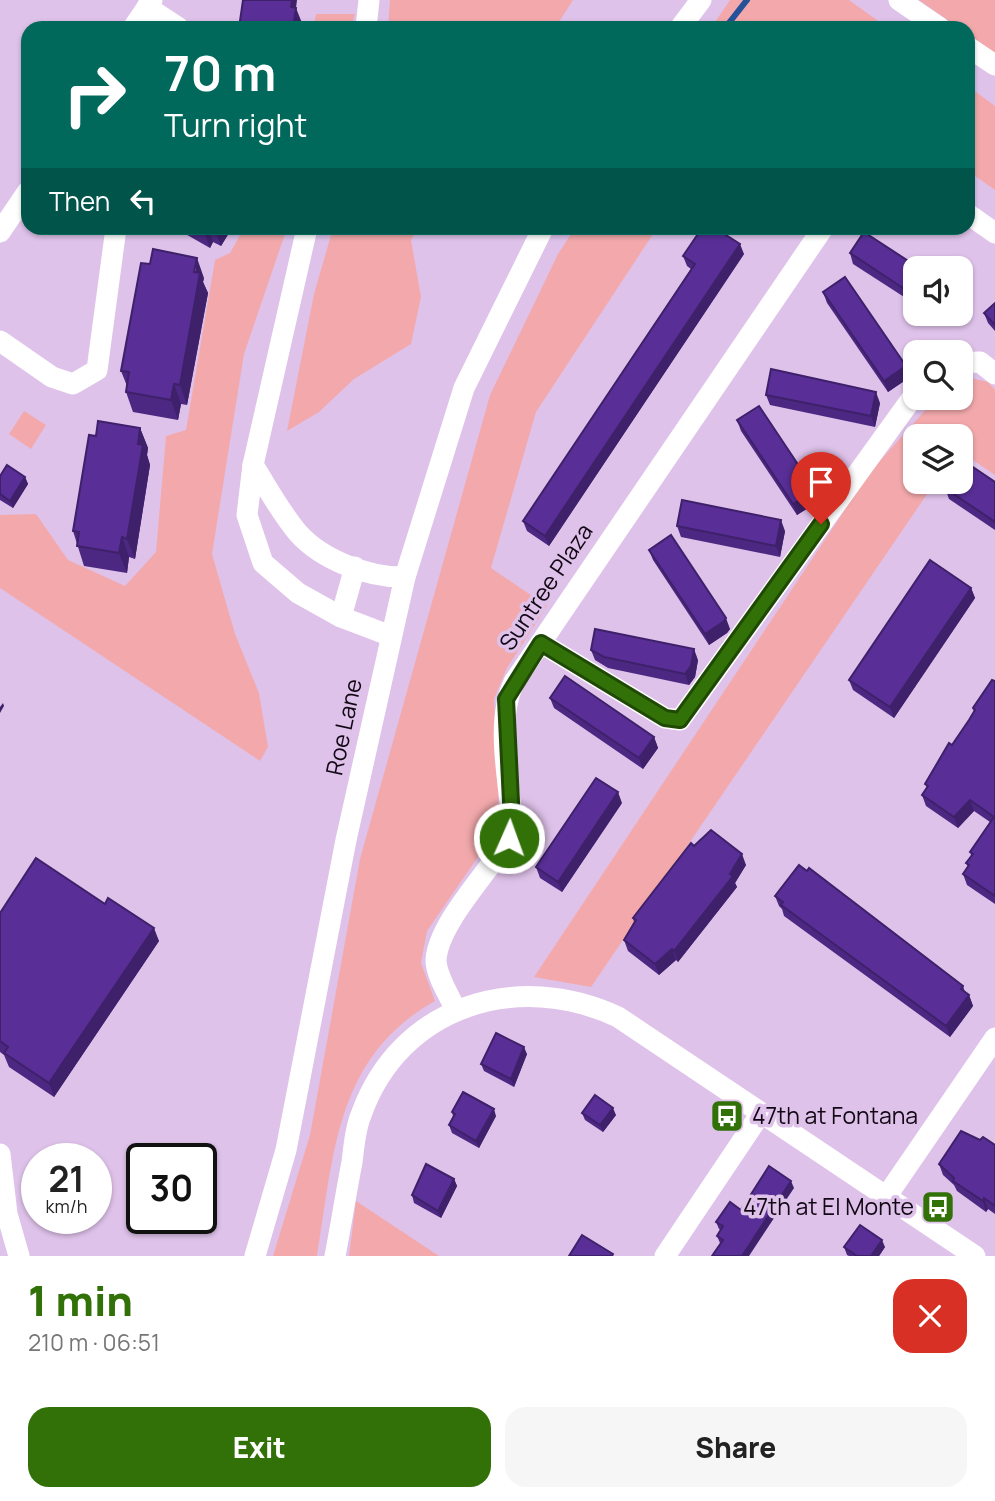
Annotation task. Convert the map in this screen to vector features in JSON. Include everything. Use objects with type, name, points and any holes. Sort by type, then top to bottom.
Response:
[{"type":"street","points":[[367,21],[369,0]]},
{"type":"street","points":[[685,21],[701,0]]},
{"type":"street","points":[[899,0],[930,21]]},
{"type":"street","points":[[139,21],[150,4],[170,21]]},
{"type":"street","points":[[975,52],[995,65]]},
{"type":"street","points":[[0,232],[21,201]]},
{"type":"street","points":[[975,219],[995,233]]},
{"type":"street","points":[[0,341],[52,377],[73,384],[97,369],[115,235]]},
{"type":"street","points":[[305,235],[253,465],[247,515],[263,563],[298,593],[341,617],[391,636]]},
{"type":"street","name":"Roe Lane","points":[[255,1256],[286,1150],[346,840],[405,577],[464,388],[540,235]]},
{"type":"street","name":"Suntree Plaza","points":[[456,1011],[436,962],[440,941],[509,838],[512,822],[506,699],[541,643],[818,235]]},
{"type":"street","points":[[973,362],[980,362],[995,374]]},
{"type":"street","points":[[541,643],[665,718],[680,720],[903,410]]},
{"type":"street","points":[[253,465],[299,534],[338,562],[390,577],[405,577]]},
{"type":"street","points":[[341,617],[355,567]]},
{"type":"street","points":[[335,1256],[360,1117],[388,1065],[429,1026],[456,1011],[507,996],[562,997],[590,1004],[618,1017],[975,1256]]},
{"type":"street","points":[[886,1197],[995,1038]]},
{"type":"street","points":[[665,1256],[761,1113]]},
{"type":"street","points":[[0,1154],[7,1214],[19,1256]]},
{"type":"shaded area","points":[[390,0],[573,0],[560,21],[388,21]]},
{"type":"shaded area","points":[[730,0],[849,0],[878,21],[716,21]]},
{"type":"shaded area","points":[[919,0],[995,0],[995,54],[975,39],[975,21],[949,21]]},
{"type":"shaded area","points":[[316,14],[355,14],[353,21],[314,21]]},
{"type":"shaded area","points":[[975,91],[995,106],[995,190],[975,176]]},
{"type":"shaded area","points":[[240,235],[285,235],[244,354],[212,554],[235,634],[259,693],[268,747],[260,761],[0,588],[0,515],[36,514],[68,560],[125,586],[156,552],[166,436],[186,430],[215,260],[230,253]]},
{"type":"shaded area","points":[[331,235],[414,235],[411,240],[421,297],[411,344],[354,379],[319,412],[287,431],[314,294]]},
{"type":"shaded area","points":[[570,235],[652,235],[536,412],[491,568],[547,606],[507,668],[494,699],[499,814],[491,838],[427,931],[421,963],[435,1001],[402,1024],[377,1050],[358,1080],[335,1146],[317,1256],[273,1256],[310,1135],[360,859],[490,395],[558,254]]},
{"type":"shaded area","points":[[973,379],[988,382],[995,390],[995,475],[973,460],[973,424],[913,424],[925,410],[973,410]]},
{"type":"shaded area","points":[[24,411],[46,425],[31,449],[9,434]]},
{"type":"shaded area","points":[[903,435],[903,494],[927,494],[591,987],[534,977],[870,472]]},
{"type":"shaded area","points":[[356,1201],[439,1256],[349,1256]]},
{"type":"building","points":[[243,0],[292,0],[291,7],[296,8],[294,21],[240,21]]},
{"type":"building","points":[[697,235],[726,235],[740,244],[545,536],[523,521],[695,264],[683,256]]},
{"type":"building","points":[[862,235],[869,235],[903,258],[903,288],[850,253]]},
{"type":"building","points":[[153,249],[197,258],[194,272],[200,273],[180,385],[174,384],[171,400],[126,392],[129,372],[121,371],[141,263],[150,264]]},
{"type":"building","points":[[845,277],[903,362],[903,368],[884,381],[823,292]]},
{"type":"building","points":[[995,303],[995,325],[984,313]]},
{"type":"building","points":[[771,369],[876,392],[871,416],[766,395]]},
{"type":"building","points":[[759,406],[815,490],[793,504],[737,420]]},
{"type":"building","points":[[98,421],[140,428],[138,444],[143,445],[127,539],[122,537],[119,553],[77,546],[79,532],[73,531],[89,435],[96,436]]},
{"type":"building","points":[[7,465],[25,477],[10,501],[0,494],[0,476]]},
{"type":"building","points":[[973,467],[995,482],[995,522],[954,494],[973,494]]},
{"type":"building","points":[[682,500],[781,520],[776,546],[677,526]]},
{"type":"building","points":[[671,535],[726,618],[705,634],[649,550]]},
{"type":"building","points":[[930,560],[971,588],[890,707],[849,680]]},
{"type":"building","points":[[595,629],[694,649],[691,666],[685,674],[604,657],[591,650]]},
{"type":"building","points":[[565,676],[654,737],[639,758],[550,698]]},
{"type":"building","points":[[992,680],[995,681],[995,896],[963,874],[969,865],[966,863],[973,854],[970,852],[994,817],[970,800],[954,817],[922,795],[928,786],[925,784],[949,743],[952,745]]},
{"type":"building","points":[[596,778],[618,792],[558,882],[536,867]]},
{"type":"building","points":[[711,830],[742,854],[730,874],[733,876],[674,951],[672,949],[655,964],[624,940],[636,920],[633,918],[691,843],[694,846]]},
{"type":"building","points":[[36,858],[105,904],[108,898],[154,928],[49,1083],[4,1053],[8,1047],[0,1041],[0,913]]},
{"type":"building","points":[[799,865],[807,871],[809,868],[963,986],[961,989],[969,995],[946,1026],[781,905],[783,902],[775,896]]},
{"type":"building","points":[[496,1033],[524,1047],[511,1079],[481,1064]]},
{"type":"building","points":[[463,1092],[494,1109],[476,1141],[449,1125],[455,1114],[452,1112]]},
{"type":"building","points":[[595,1095],[613,1108],[600,1125],[582,1113]]},
{"type":"building","points":[[961,1131],[980,1140],[983,1137],[995,1145],[995,1206],[953,1181],[954,1178],[939,1164]]},
{"type":"building","points":[[426,1164],[454,1179],[438,1211],[412,1195]]},
{"type":"building","points":[[769,1166],[791,1181],[742,1256],[712,1256],[723,1240],[717,1236],[723,1226],[716,1222],[730,1202],[741,1210]]},
{"type":"building","points":[[860,1225],[882,1240],[871,1256],[857,1256],[844,1247]]},
{"type":"building","points":[[582,1235],[613,1254],[612,1256],[569,1256]]},
{"type":"waterway","points":[[730,21],[747,0]]},
{"type":"place","name":"47th at Fontana","points":[[727,1116]]},
{"type":"place","name":"47th at El Monte","points":[[938,1207]]},
{"type":"route","points":[[509,838],[512,822],[506,699],[514,682],[541,643],[665,718],[680,720],[821,524]]}]
